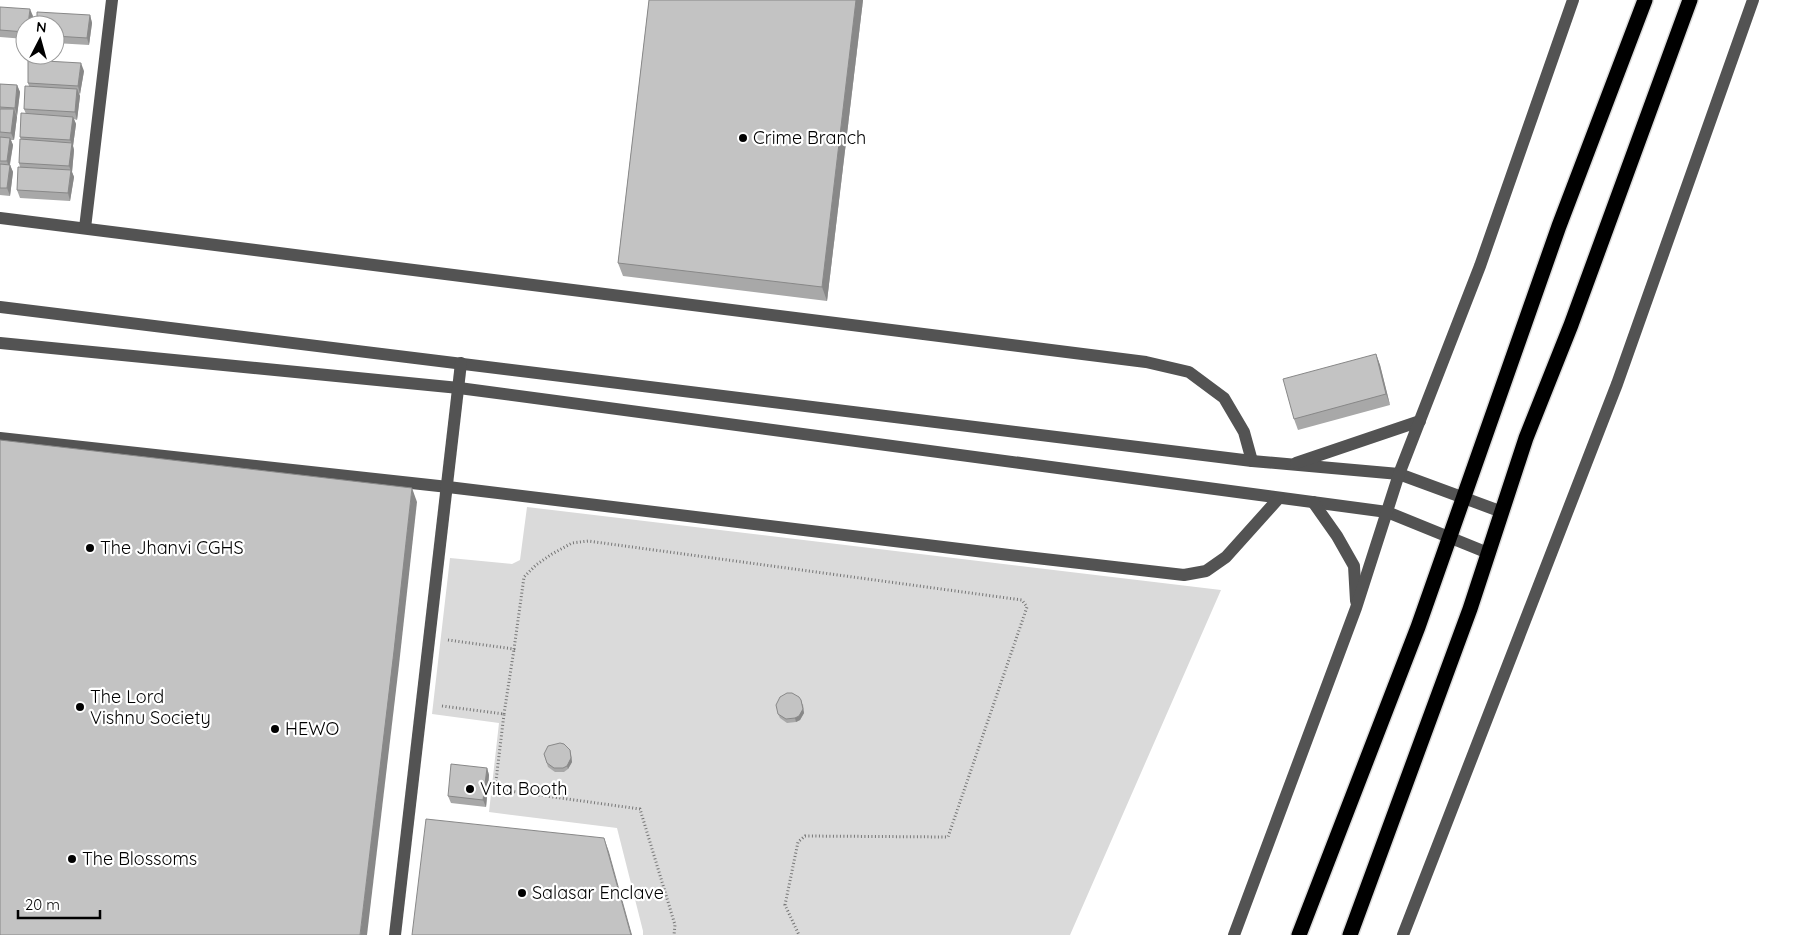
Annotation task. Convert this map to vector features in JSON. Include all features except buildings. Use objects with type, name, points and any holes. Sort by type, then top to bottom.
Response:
[{"type":"highway","points":[[1299,935],[1418,627],[1556,236],[1645,0]]},
{"type":"highway","points":[[1350,935],[1470,609],[1526,438],[1572,325],[1690,0]]},
{"type":"street","points":[[85,228],[112,0]]},
{"type":"street","points":[[1234,935],[1356,608],[1399,474],[1480,266],[1573,0]]},
{"type":"street","points":[[1403,935],[1617,384],[1753,0]]},
{"type":"street","points":[[0,218],[1146,362],[1189,372],[1224,398],[1244,432],[1252,460]]},
{"type":"street","points":[[0,307],[1252,460],[1399,474],[1502,512]]},
{"type":"street","points":[[0,343],[459,388],[1387,512],[1488,553]]},
{"type":"street","points":[[395,935],[461,363]]},
{"type":"street","points":[[1291,464],[1420,421]]},
{"type":"street","points":[[0,438],[1184,574],[1206,571],[1226,557],[1279,498]]},
{"type":"street","points":[[1313,502],[1354,566],[1356,608]]},
{"type":"path","points":[[674,935],[675,925],[640,809],[495,788],[524,577],[536,565],[572,543],[588,541],[1022,600],[1028,607],[948,837],[805,836],[798,842],[785,905],[800,935]]},
{"type":"path","points":[[430,638],[514,649]]},
{"type":"path","points":[[422,704],[504,714]]},
{"type":"shaded area","points":[[527,507],[1221,590],[1070,935],[643,935],[617,828],[489,812],[499,723],[432,714],[450,558],[512,564],[520,560]]},
{"type":"place","name":"Crime Branch","points":[[743,138]]},
{"type":"place","name":"The Jhanvi CGHS","points":[[90,548]]},
{"type":"place","name":"The Lord Vishnu Society","points":[[80,707]]},
{"type":"place","name":"HEWO","points":[[275,729]]},
{"type":"place","name":"Vita Booth","points":[[470,789]]},
{"type":"place","name":"The Blossoms","points":[[72,859]]},
{"type":"place","name":"Salasar Enclave","points":[[522,893]]}]
